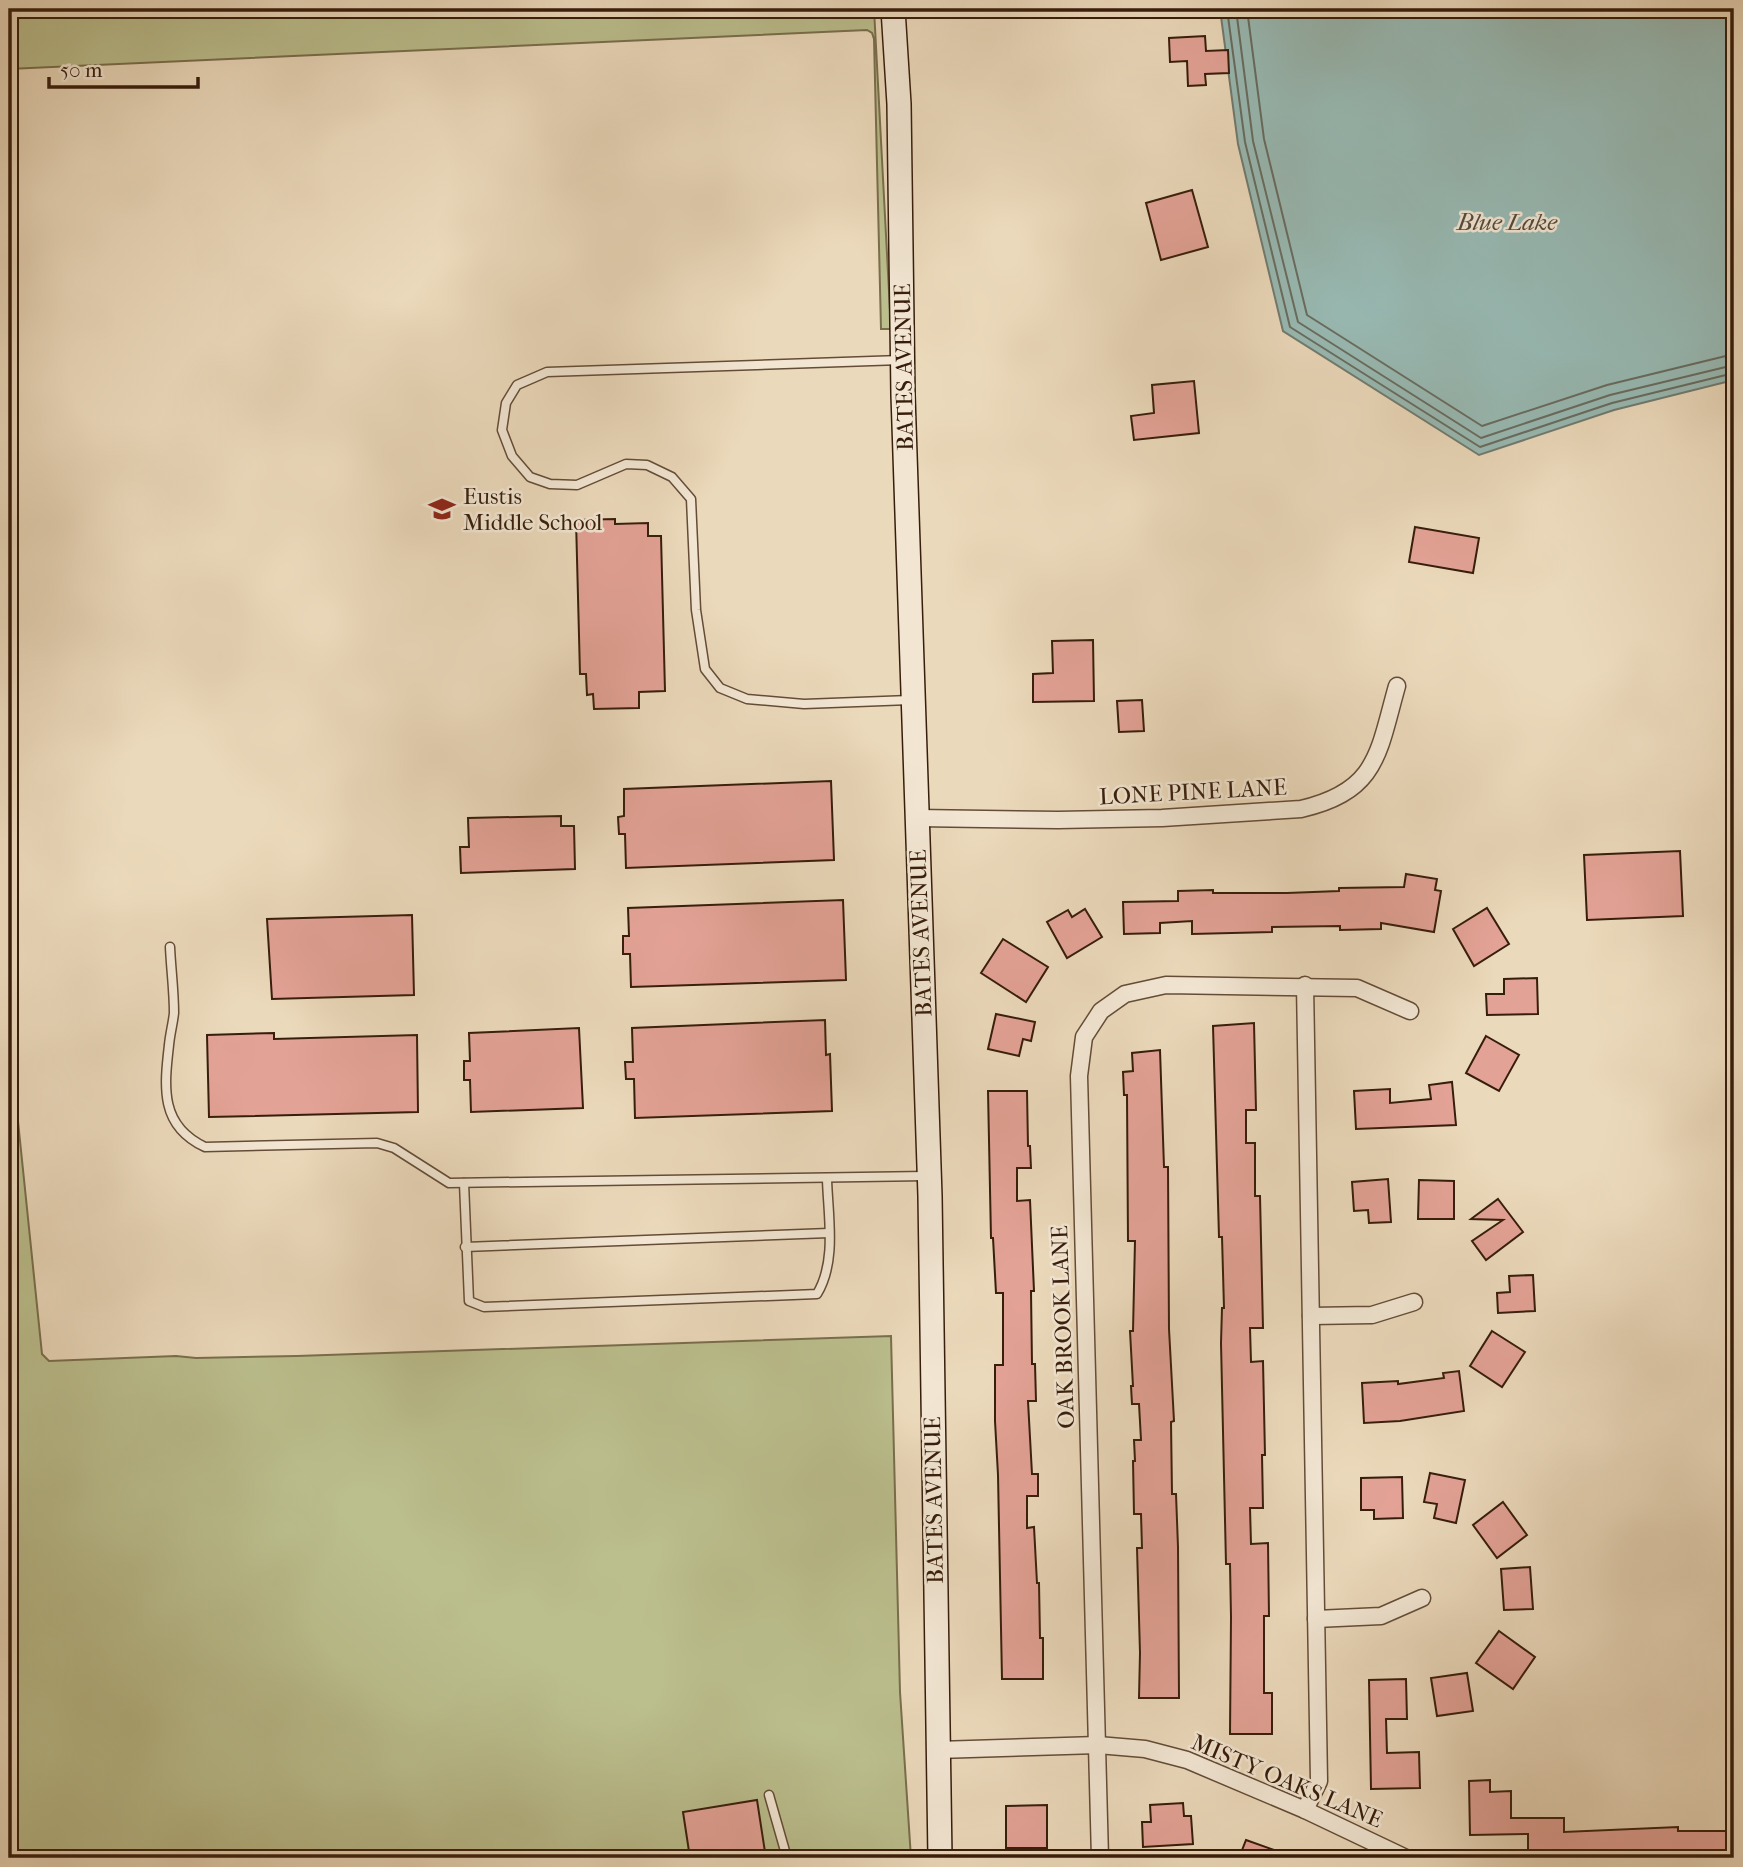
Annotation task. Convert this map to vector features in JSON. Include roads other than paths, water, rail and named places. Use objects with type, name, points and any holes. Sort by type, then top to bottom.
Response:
[{"type":"street","name":"BATES AVENUE","points":[[893,9],[899,104],[903,360],[929,1176],[940,1858]]},
{"type":"street","name":"LONE PINE LANE","points":[[917,818],[1162,818],[1301,809],[1324,804],[1348,792],[1362,779],[1377,757],[1397,686]]},
{"type":"street","name":"OAK BROOK LANE","points":[[1100,1858],[1079,1076],[1084,1037],[1101,1011],[1125,994],[1166,985],[1305,985],[1357,988],[1410,1011]]},
{"type":"street","points":[[1305,985],[1319,1781],[1305,1810]]},
{"type":"street","points":[[1311,1316],[1372,1315],[1414,1302]]},
{"type":"street","points":[[1317,1619],[1381,1616],[1422,1598]]},
{"type":"street","name":"MISTY OAKS LANE","points":[[938,1750],[1098,1745],[1145,1749],[1187,1760],[1305,1810],[1406,1858]]},
{"type":"lane","points":[[903,360],[547,372],[517,385],[506,403],[502,430],[512,456],[530,477],[550,484],[577,485],[626,464],[647,465],[672,477],[691,499],[696,610],[705,669],[720,688],[747,699],[804,704],[913,699]]},
{"type":"lane","points":[[170,947],[174,1015],[166,1084],[168,1107],[173,1121],[187,1139],[205,1147],[377,1143],[394,1148],[449,1183],[929,1176]]},
{"type":"lane","points":[[464,1183],[469,1301],[484,1307],[817,1294],[827,1269],[827,1179]]},
{"type":"lane","points":[[466,1247],[829,1233]]},
{"type":"lane","points":[[769,1795],[787,1858]]},
{"type":"water","name":"Blue Lake","points":[[1220,9],[1734,9],[1734,380],[1614,410],[1479,455],[1283,331],[1238,144]]},
{"type":"place","name":"Eustis Middle School","points":[[442,509]]}]
